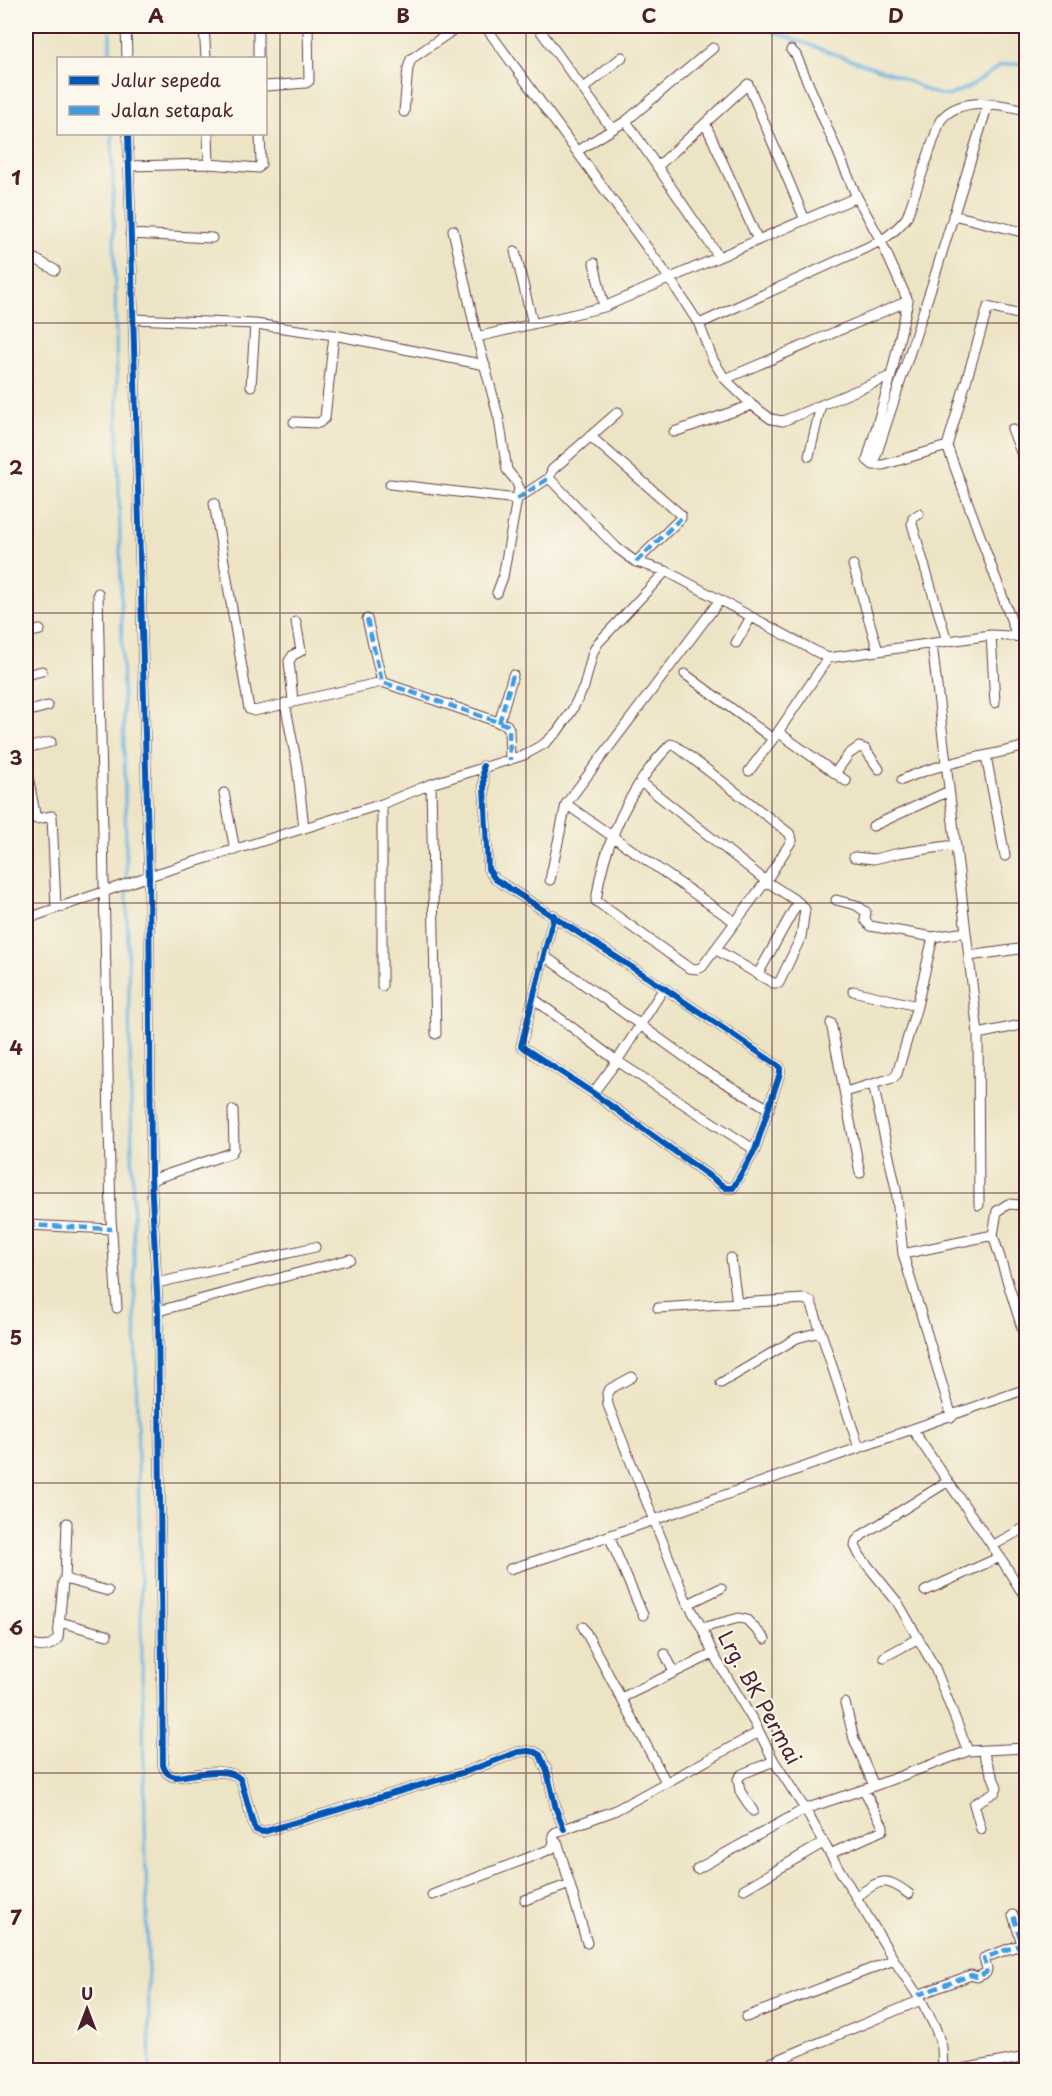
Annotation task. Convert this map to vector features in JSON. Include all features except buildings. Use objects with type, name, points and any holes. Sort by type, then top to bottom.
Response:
[{"type":"street","points":[[126,26],[127,57]]},
{"type":"street","points":[[204,26],[206,57]]},
{"type":"street","points":[[258,26],[258,57]]},
{"type":"street","points":[[267,86],[309,81],[309,26]]},
{"type":"street","points":[[404,112],[411,59],[459,26]]},
{"type":"street","points":[[485,26],[670,279],[699,324],[713,360],[725,378],[752,405],[771,419],[783,422],[891,376]]},
{"type":"street","points":[[537,26],[612,129]]},
{"type":"street","points":[[577,151],[626,121],[712,48]]},
{"type":"street","points":[[791,50],[796,55],[857,197],[881,241],[908,300],[891,376],[868,461],[873,465],[883,465],[947,446]]},
{"type":"street","points":[[583,89],[622,57]]},
{"type":"street","points":[[657,167],[748,84],[805,220]]},
{"type":"street","points":[[699,324],[881,241],[902,225],[938,127],[943,117],[950,111],[964,106],[993,103],[1026,110]]},
{"type":"street","points":[[873,465],[988,104]]},
{"type":"street","points":[[626,121],[719,257]]},
{"type":"street","points":[[705,123],[758,240]]},
{"type":"street","points":[[128,135],[151,1180],[158,1311],[163,1765],[170,1776],[177,1777],[227,1771],[238,1775],[254,1827],[263,1832],[468,1771],[518,1752],[535,1752],[540,1755],[547,1771],[556,1809],[564,1829]]},
{"type":"street","points":[[208,135],[209,164]]},
{"type":"street","points":[[129,166],[209,164],[258,168],[261,164],[261,135]]},
{"type":"street","points":[[477,338],[604,307],[857,197]]},
{"type":"street","points":[[953,215],[1026,233]]},
{"type":"street","points":[[453,230],[477,338],[500,419],[507,470],[519,488],[503,577],[497,593]]},
{"type":"street","points":[[130,234],[212,238]]},
{"type":"street","points":[[515,251],[533,324]]},
{"type":"street","points":[[26,254],[55,270]]},
{"type":"street","points":[[594,263],[604,307]]},
{"type":"street","points":[[725,378],[908,300]]},
{"type":"street","points":[[549,478],[617,548],[636,561],[666,572],[828,658],[991,635],[1022,637],[947,446],[988,307],[1017,314]]},
{"type":"street","points":[[133,319],[255,324],[334,335],[485,365]]},
{"type":"street","points":[[251,387],[255,324]]},
{"type":"street","points":[[294,422],[319,423],[325,418],[334,335]]},
{"type":"street","points":[[674,432],[752,405]]},
{"type":"street","points":[[809,456],[821,405]]},
{"type":"street","points":[[390,484],[517,499],[549,478],[552,470],[618,412]]},
{"type":"street","points":[[1012,429],[1026,465]]},
{"type":"street","points":[[590,436],[681,515],[681,518],[636,561]]},
{"type":"street","points":[[214,503],[247,707],[254,711],[382,682],[508,726],[510,760]]},
{"type":"street","points":[[920,514],[913,518],[912,524],[947,641]]},
{"type":"street","points":[[853,565],[878,651]]},
{"type":"street","points":[[26,919],[146,878],[382,804],[430,784],[483,766],[510,760],[544,744],[557,732],[571,712],[584,687],[593,652],[598,643],[666,572]]},
{"type":"street","points":[[98,593],[108,891],[112,1229],[117,1308]]},
{"type":"street","points":[[549,880],[566,804],[720,600]]},
{"type":"street","points":[[736,643],[752,617]]},
{"type":"street","points":[[367,619],[382,682]]},
{"type":"street","points":[[296,622],[301,651],[293,655],[289,661],[289,702],[304,828]]},
{"type":"street","points":[[26,633],[40,630]]},
{"type":"street","points":[[991,635],[995,703]]},
{"type":"street","points":[[932,644],[978,1034],[979,1205]]},
{"type":"street","points":[[748,771],[775,736],[828,658]]},
{"type":"street","points":[[26,675],[42,671]]},
{"type":"street","points":[[685,674],[775,736],[846,781]]},
{"type":"street","points":[[498,723],[513,675]]},
{"type":"street","points":[[26,712],[48,706]]},
{"type":"street","points":[[26,748],[51,742]]},
{"type":"street","points":[[672,744],[789,833],[791,843],[766,881],[702,967],[697,969],[689,968],[597,903],[596,899],[612,835],[640,782],[672,744]]},
{"type":"street","points":[[902,780],[923,770],[1026,746]]},
{"type":"street","points":[[835,773],[849,754],[859,747],[865,749],[879,770]]},
{"type":"street","points":[[986,756],[1005,856]]},
{"type":"street","points":[[26,765],[36,819],[52,816],[56,908]]},
{"type":"street","points":[[483,766],[488,872],[495,879],[554,915],[779,1065],[780,1073],[755,1150],[733,1188],[726,1188],[593,1093],[521,1046],[554,915]]},
{"type":"street","points":[[640,782],[766,881],[798,902],[805,910],[801,937],[780,982],[773,983],[714,949]]},
{"type":"street","points":[[430,784],[436,1034]]},
{"type":"street","points":[[873,826],[949,791]]},
{"type":"street","points":[[224,793],[235,850]]},
{"type":"street","points":[[382,804],[382,986]]},
{"type":"street","points":[[566,804],[735,922]]},
{"type":"street","points":[[854,856],[874,859],[956,845]]},
{"type":"street","points":[[836,900],[862,907],[866,912],[865,920],[870,926],[933,937],[966,932]]},
{"type":"street","points":[[758,974],[798,902]]},
{"type":"street","points":[[845,1092],[895,1077],[899,1072],[933,937]]},
{"type":"street","points":[[969,956],[1026,948]]},
{"type":"street","points":[[543,955],[703,1070],[769,1109]]},
{"type":"street","points":[[593,1093],[641,1026],[664,988]]},
{"type":"street","points":[[853,991],[917,1006]]},
{"type":"street","points":[[534,999],[617,1061],[755,1150]]},
{"type":"street","points":[[831,1023],[860,1173]]},
{"type":"street","points":[[978,1034],[1026,1024]]},
{"type":"street","points":[[873,1084],[896,1189],[903,1254],[952,1417]]},
{"type":"street","points":[[151,1180],[231,1153],[234,1148],[234,1110]]},
{"type":"street","points":[[1021,1204],[1008,1204],[997,1211],[993,1235],[1026,1341]]},
{"type":"street","points":[[26,1225],[112,1229]]},
{"type":"street","points":[[903,1254],[993,1235]]},
{"type":"street","points":[[157,1283],[315,1247]]},
{"type":"street","points":[[731,1258],[737,1303]]},
{"type":"street","points":[[158,1311],[350,1259]]},
{"type":"street","points":[[658,1308],[808,1300],[814,1306],[820,1332],[859,1448]]},
{"type":"street","points":[[722,1383],[797,1338],[820,1332]]},
{"type":"street","name":"Lrg. BK Permai","points":[[632,1377],[610,1389],[607,1398],[653,1521],[688,1604],[702,1628],[712,1654],[774,1761],[894,1960],[919,1997],[935,2027],[942,2047],[943,2070]]},
{"type":"street","points":[[510,1569],[952,1417],[1026,1389]]},
{"type":"street","points":[[912,1429],[1020,1589],[1026,1594]]},
{"type":"street","points":[[947,1482],[862,1535],[856,1541],[855,1546],[860,1556],[898,1603],[935,1668],[968,1751]]},
{"type":"street","points":[[26,1642],[36,1647],[50,1645],[58,1638],[65,1579],[67,1523]]},
{"type":"street","points":[[992,1546],[1026,1527]]},
{"type":"street","points":[[609,1536],[643,1615]]},
{"type":"street","points":[[925,1591],[1000,1557]]},
{"type":"street","points":[[65,1579],[108,1591]]},
{"type":"street","points":[[688,1604],[722,1588]]},
{"type":"street","points":[[702,1628],[739,1618],[747,1620],[765,1640]]},
{"type":"street","points":[[60,1622],[107,1635]]},
{"type":"street","points":[[583,1627],[666,1782]]},
{"type":"street","points":[[884,1658],[917,1639]]},
{"type":"street","points":[[665,1654],[674,1672]]},
{"type":"street","points":[[621,1698],[712,1654]]},
{"type":"street","points":[[844,1703],[854,1739],[874,1786]]},
{"type":"street","points":[[432,1895],[537,1856],[551,1849],[554,1833],[614,1811],[759,1732]]},
{"type":"street","points":[[697,1869],[805,1809],[864,1790],[968,1751],[1026,1748]]},
{"type":"street","points":[[981,1829],[974,1804],[995,1792],[997,1787],[982,1750]]},
{"type":"street","points":[[753,1811],[740,1791],[738,1779],[742,1774],[774,1761]]},
{"type":"street","points":[[830,1854],[883,1830],[864,1790]]},
{"type":"street","points":[[554,1840],[558,1844],[587,1943]]},
{"type":"street","points":[[744,1889],[824,1843]]},
{"type":"street","points":[[856,1897],[873,1885],[887,1881],[909,1894]]},
{"type":"street","points":[[525,1900],[570,1884]]},
{"type":"street","points":[[754,2070],[971,1975],[977,1977],[986,1973],[984,1958],[1024,1946],[1013,1915]]},
{"type":"street","points":[[746,2017],[894,1960]]},
{"type":"street","points":[[957,2070],[1026,2057]]},
{"type":"waterway","points":[[110,26],[110,57]]},
{"type":"waterway","points":[[758,26],[894,74],[930,92],[948,96],[971,86],[1001,65],[1026,63]]},
{"type":"waterway","points":[[112,135],[150,2070]]},
{"type":"marked path","points":[[517,499],[549,478]]},
{"type":"marked path","points":[[636,562],[681,518]]},
{"type":"marked path","points":[[367,619],[382,682],[507,725],[510,760]]},
{"type":"marked path","points":[[499,723],[513,675]]},
{"type":"marked path","points":[[26,1225],[112,1229]]},
{"type":"marked path","points":[[918,1995],[971,1975],[977,1977],[986,1973],[984,1958],[1022,1944],[1013,1915]]},
{"type":"cycle path","points":[[128,135],[149,876],[151,1177],[158,1311],[163,1765],[167,1773],[176,1777],[211,1772],[236,1775],[241,1780],[254,1827],[263,1832],[468,1771],[518,1752],[535,1752],[540,1755],[547,1771],[556,1809],[564,1829]]},
{"type":"cycle path","points":[[483,766],[488,869],[495,879],[664,988],[780,1067],[755,1150],[733,1188],[726,1188],[593,1093],[521,1046],[554,915]]}]
